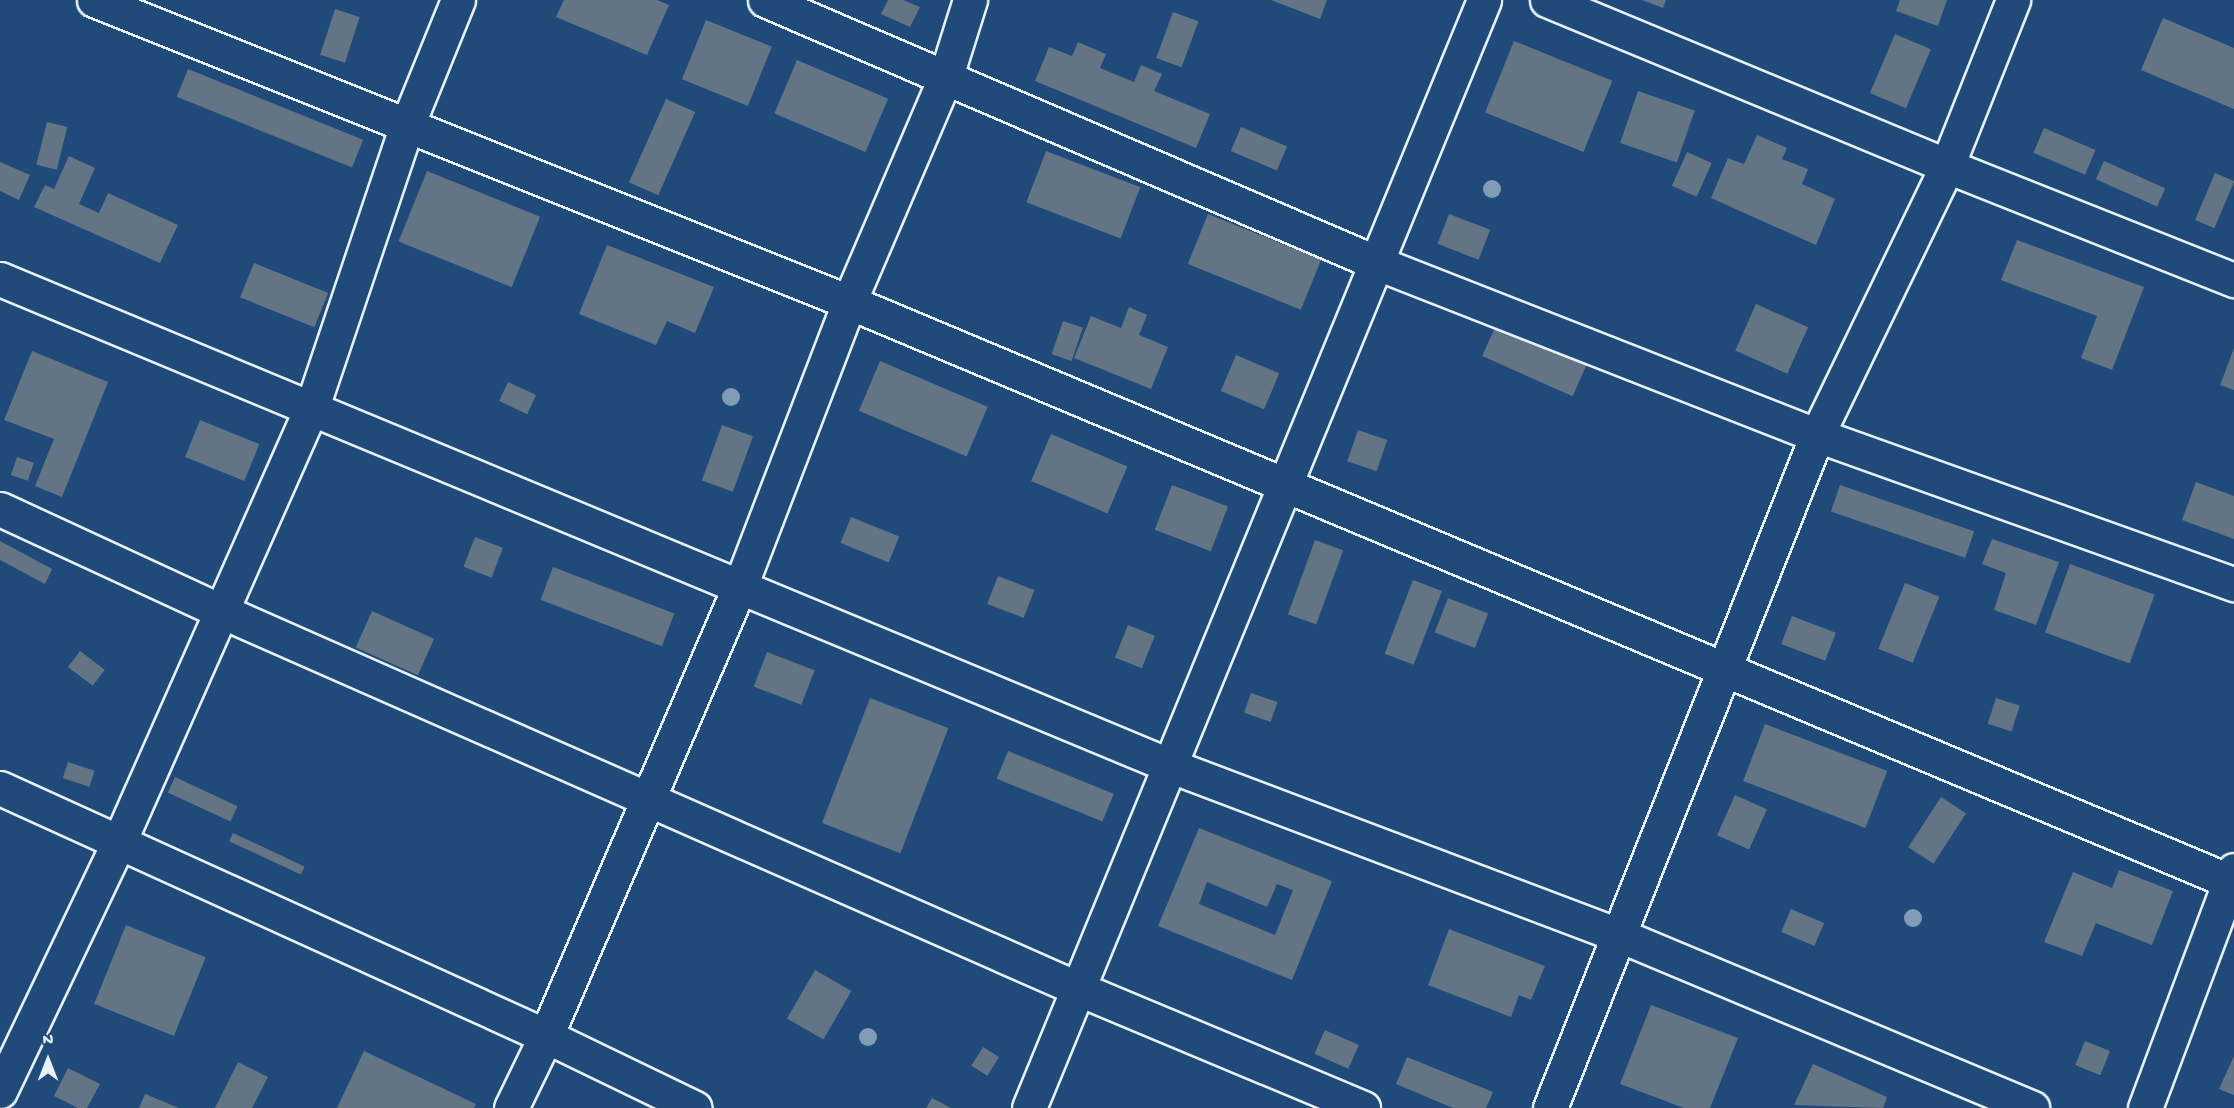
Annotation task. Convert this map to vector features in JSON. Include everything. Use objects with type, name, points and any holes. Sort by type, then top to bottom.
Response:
[{"type":"street","points":[[94,0],[406,128],[580,192],[849,302],[2232,878],[2145,1108]]},
{"type":"street","points":[[0,1091],[119,842],[312,407],[406,128],[458,0]]},
{"type":"street","points":[[765,0],[946,76],[1377,264],[1817,435],[2234,584]]},
{"type":"street","points":[[511,1108],[546,1036],[741,584],[849,302],[946,76],[970,0]]},
{"type":"street","points":[[1029,1108],[1484,0]]},
{"type":"street","points":[[1547,0],[1947,166],[2234,280]]},
{"type":"street","points":[[1550,1108],[1817,435],[1947,166],[2013,0]]},
{"type":"street","points":[[0,279],[741,584],[1171,766],[1619,935],[2032,1108]]},
{"type":"street","points":[[0,509],[221,611],[648,800],[1079,989],[1363,1108]]},
{"type":"street","points":[[0,788],[546,1036],[695,1108]]},
{"type":"building","points":[[564,0],[657,0],[669,5],[647,55],[556,17]]},
{"type":"building","points":[[888,0],[903,0],[920,7],[910,27],[881,14]]},
{"type":"building","points":[[1271,0],[1327,0],[1320,19]]},
{"type":"building","points":[[1642,0],[1666,0],[1663,8]]},
{"type":"building","points":[[1900,0],[1947,0],[1938,26],[1896,11]]},
{"type":"building","points":[[335,9],[360,17],[345,63],[320,55]]},
{"type":"building","points":[[1173,12],[1198,21],[1182,67],[1156,58]]},
{"type":"building","points":[[2163,18],[2234,48],[2234,109],[2141,70]]},
{"type":"building","points":[[706,20],[772,47],[748,106],[682,79]]},
{"type":"building","points":[[1895,34],[1931,49],[1906,108],[1870,93]]},
{"type":"building","points":[[1514,41],[1612,81],[1583,152],[1485,112]]},
{"type":"building","points":[[1078,42],[1106,54],[1100,68],[1134,82],[1141,65],[1162,74],[1154,91],[1210,114],[1196,148],[1035,81],[1049,47],[1072,56]]},
{"type":"building","points":[[797,60],[888,99],[865,152],[774,113]]},
{"type":"building","points":[[188,69],[363,140],[352,168],[177,97]]},
{"type":"building","points":[[1638,91],[1695,111],[1677,163],[1620,143]]},
{"type":"building","points":[[666,99],[695,112],[658,195],[629,182]]},
{"type":"building","points":[[47,122],[67,127],[57,170],[36,165]]},
{"type":"building","points":[[1241,127],[1287,147],[1277,170],[1231,151]]},
{"type":"building","points":[[2044,128],[2096,150],[2085,175],[2033,153]]},
{"type":"building","points":[[1757,135],[1787,148],[1782,159],[1808,169],[1802,184],[1835,199],[1816,245],[1711,198],[1728,158],[1744,164]]},
{"type":"building","points":[[1046,151],[1140,187],[1121,239],[1026,202]]},
{"type":"building","points":[[1687,152],[1712,163],[1697,197],[1672,186]]},
{"type":"building","points":[[69,156],[95,168],[79,204],[99,213],[108,193],[178,225],[160,263],[34,207],[45,185],[54,189]]},
{"type":"building","points":[[2104,161],[2165,188],[2157,207],[2096,179]]},
{"type":"building","points":[[0,162],[30,175],[19,200],[0,191]]},
{"type":"building","points":[[427,171],[540,217],[512,287],[399,241]]},
{"type":"building","points":[[2215,173],[2234,182],[2214,228],[2195,220]]},
{"type":"building","points":[[1208,214],[1321,260],[1301,310],[1188,264]]},
{"type":"building","points":[[1449,214],[1490,230],[1479,260],[1438,244]]},
{"type":"building","points":[[2017,240],[2144,287],[2112,370],[2081,358],[2097,316],[2001,280]]},
{"type":"building","points":[[607,245],[714,287],[695,333],[667,321],[656,345],[579,314]]},
{"type":"building","points":[[254,263],[328,293],[314,327],[240,297]]},
{"type":"building","points":[[1756,304],[1808,327],[1787,374],[1735,351]]},
{"type":"building","points":[[1129,307],[1147,315],[1139,335],[1168,347],[1151,389],[1074,358],[1091,316],[1121,328]]},
{"type":"building","points":[[1063,321],[1083,328],[1071,361],[1052,354]]},
{"type":"building","points":[[1496,325],[1586,365],[1573,396],[1482,356]]},
{"type":"building","points":[[2234,348],[2234,390],[2220,385]]},
{"type":"building","points":[[32,351],[108,382],[62,497],[35,486],[54,439],[4,420]]},
{"type":"building","points":[[1236,355],[1279,373],[1264,409],[1221,391]]},
{"type":"building","points":[[880,361],[988,407],[967,456],[859,411]]},
{"type":"building","points":[[508,382],[536,395],[527,414],[499,401]]},
{"type":"building","points":[[200,420],[259,444],[244,481],[185,457]]},
{"type":"building","points":[[722,425],[753,436],[733,492],[702,480]]},
{"type":"building","points":[[1358,430],[1387,440],[1377,471],[1347,461]]},
{"type":"building","points":[[1051,434],[1127,466],[1107,513],[1031,481]]},
{"type":"building","points":[[17,457],[34,463],[28,481],[11,475]]},
{"type":"building","points":[[2196,482],[2234,496],[2234,539],[2182,520]]},
{"type":"building","points":[[1172,485],[1228,507],[1211,551],[1155,530]]},
{"type":"building","points":[[1840,485],[1974,531],[1965,558],[1831,511]]},
{"type":"building","points":[[851,517],[899,536],[889,562],[841,543]]},
{"type":"building","points":[[475,537],[503,548],[492,578],[464,567]]},
{"type":"building","points":[[1992,539],[2059,562],[2036,625],[1994,610],[2006,573],[1982,564]]},
{"type":"building","points":[[1315,540],[1343,550],[1316,624],[1288,614]]},
{"type":"building","points":[[0,541],[52,569],[45,584],[0,560]]},
{"type":"building","points":[[2070,564],[2155,595],[2130,663],[2045,633]]},
{"type":"building","points":[[553,567],[674,614],[662,646],[540,600]]},
{"type":"building","points":[[998,576],[1034,590],[1024,618],[987,604]]},
{"type":"building","points":[[1413,580],[1442,591],[1414,665],[1385,654]]},
{"type":"building","points":[[1905,583],[1939,597],[1913,663],[1878,649]]},
{"type":"building","points":[[1448,598],[1488,613],[1475,648],[1435,633]]},
{"type":"building","points":[[372,611],[434,639],[418,675],[356,648]]},
{"type":"building","points":[[1792,616],[1836,633],[1825,661],[1781,644]]},
{"type":"building","points":[[1128,625],[1155,636],[1142,668],[1115,657]]},
{"type":"building","points":[[80,651],[105,670],[93,686],[68,667]]},
{"type":"building","points":[[767,652],[815,670],[801,705],[754,687]]},
{"type":"building","points":[[1251,693],[1277,702],[1271,722],[1244,713]]},
{"type":"building","points":[[870,698],[948,728],[900,853],[822,823]]},
{"type":"building","points":[[1996,698],[2020,706],[2011,731],[1988,724]]},
{"type":"building","points":[[1765,724],[1887,771],[1865,828],[1743,781]]},
{"type":"building","points":[[1008,751],[1114,794],[1102,822],[997,779]]},
{"type":"building","points":[[68,762],[95,771],[89,787],[63,778]]},
{"type":"building","points":[[175,777],[238,806],[230,822],[168,792]]},
{"type":"building","points":[[1735,795],[1767,809],[1749,849],[1717,835]]},
{"type":"building","points":[[1941,797],[1966,813],[1933,864],[1908,847]]},
{"type":"building","points":[[1199,828],[1332,881],[1292,980],[1158,926]],"holes":[[[1207,882],[1267,907],[1277,884],[1293,890],[1275,935],[1199,904]]]},
{"type":"building","points":[[233,833],[305,866],[301,875],[229,841]]},
{"type":"building","points":[[2119,870],[2173,891],[2152,945],[2096,923],[2082,956],[2044,942],[2073,872],[2112,888]]},
{"type":"building","points":[[1791,909],[1824,923],[1814,946],[1781,932]]},
{"type":"building","points":[[126,925],[206,957],[174,1036],[94,1004]]},
{"type":"building","points":[[1449,929],[1545,966],[1531,1000],[1519,995],[1511,1017],[1428,985]]},
{"type":"building","points":[[815,970],[851,991],[823,1039],[787,1018]]},
{"type":"building","points":[[1651,1005],[1738,1038],[1710,1108],[1684,1108],[1620,1084]]},
{"type":"building","points":[[1325,1030],[1359,1045],[1348,1069],[1314,1054]]},
{"type":"building","points":[[2085,1041],[2110,1051],[2100,1075],[2075,1065]]},
{"type":"building","points":[[983,1047],[999,1057],[987,1076],[971,1066]]},
{"type":"building","points":[[364,1051],[476,1104],[474,1108],[337,1108]]},
{"type":"building","points":[[2234,1056],[2234,1095],[2219,1089]]},
{"type":"building","points":[[1407,1057],[1493,1092],[1486,1108],[1453,1108],[1396,1084]]},
{"type":"building","points":[[238,1062],[268,1077],[252,1108],[215,1108]]},
{"type":"building","points":[[1813,1064],[1887,1097],[1883,1108],[1794,1105]]},
{"type":"building","points":[[68,1068],[100,1084],[87,1108],[78,1108],[54,1096]]},
{"type":"building","points":[[145,1094],[179,1108],[139,1108]]},
{"type":"building","points":[[932,1098],[951,1108],[926,1108]]}]
